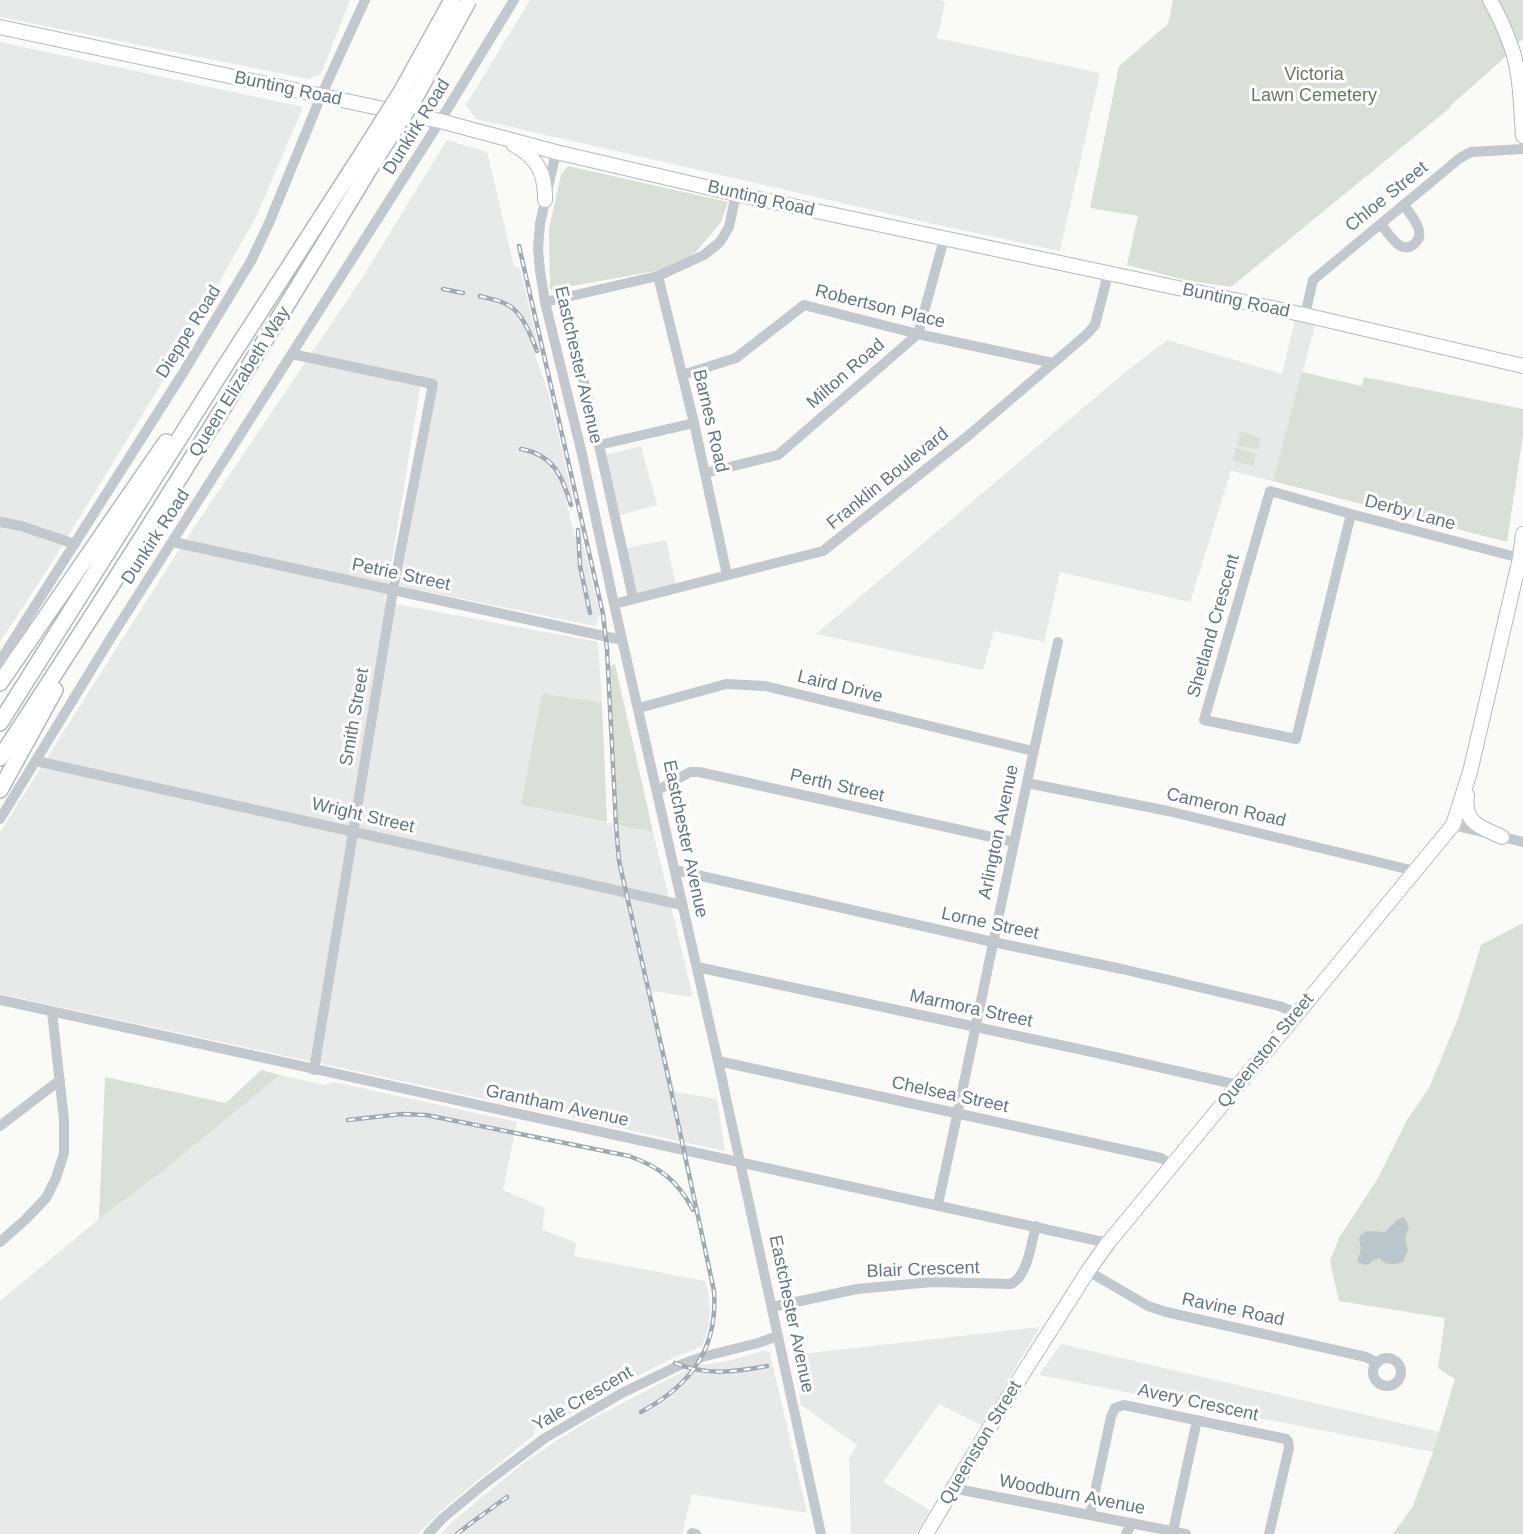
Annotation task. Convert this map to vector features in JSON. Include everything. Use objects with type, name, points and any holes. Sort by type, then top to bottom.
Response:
[{"type":"highway","name":"Queen Elizabeth Way","points":[[0,758],[73,647],[271,333],[452,0]]},
{"type":"highway","name":"Queen Elizabeth Way","points":[[0,723],[220,374],[364,164],[415,98],[469,0]]},
{"type":"highway","points":[[0,683],[162,448],[220,374]]},
{"type":"highway","points":[[0,790],[57,687],[73,647]]},
{"type":"main road","points":[[1490,0],[1518,51],[1523,136]]},
{"type":"main road","name":"Bunting Road","points":[[0,27],[440,122],[736,194],[1305,315],[1523,366]]},
{"type":"main road","points":[[493,135],[517,147],[537,163],[544,186],[545,200]]},
{"type":"main road","name":"Queenston Street","points":[[926,1534],[1013,1388],[1108,1243],[1453,825],[1470,772],[1520,558],[1523,534]]},
{"type":"main road","points":[[1470,772],[1466,803],[1471,821],[1502,837]]},
{"type":"street","name":"Dieppe Road","points":[[0,661],[183,373],[251,261],[269,224],[321,96],[365,0]]},
{"type":"street","name":"Dunkirk Road","points":[[0,819],[112,636],[440,122],[514,0]]},
{"type":"street","name":"Chloe Street","points":[[1305,315],[1313,280],[1460,158],[1471,152],[1523,149]]},
{"type":"street","name":"Eastchester Avenue","points":[[556,152],[540,224],[538,249],[545,302],[658,790],[821,1534]]},
{"type":"street","points":[[545,302],[658,276],[704,255],[720,242],[729,227],[736,194]]},
{"type":"street","points":[[1381,224],[1402,247],[1413,245],[1419,237],[1419,228],[1404,205]]},
{"type":"street","points":[[918,334],[944,238]]},
{"type":"street","name":"Franklin Boulevard","points":[[614,604],[824,551],[969,435],[1086,335],[1095,325],[1108,274]]},
{"type":"street","name":"Barnes Road","points":[[658,276],[694,423],[727,575]]},
{"type":"street","name":"Eastchester Avenue","points":[[564,298],[633,598]]},
{"type":"street","name":"Robertson Place","points":[[682,375],[736,358],[804,305],[918,334],[1053,363]]},
{"type":"street","name":"Milton Road","points":[[705,473],[778,455],[918,334]]},
{"type":"street","name":"Smith Street","points":[[292,354],[433,384],[393,590],[314,1070]]},
{"type":"street","points":[[582,454],[600,447],[694,423]]},
{"type":"street","name":"Shetland Crescent","points":[[1292,497],[1270,491],[1204,720],[1296,739],[1352,514]]},
{"type":"street","name":"Derby Lane","points":[[1292,497],[1520,558]]},
{"type":"street","points":[[0,522],[21,526],[75,544]]},
{"type":"street","name":"Petrie Street","points":[[173,542],[622,640]]},
{"type":"street","name":"Arlington Avenue","points":[[938,1204],[1058,642]]},
{"type":"street","name":"Laird Drive","points":[[639,708],[726,684],[765,686],[1033,751]]},
{"type":"street","name":"Wright Street","points":[[36,761],[682,905]]},
{"type":"street","name":"Perth Street","points":[[658,790],[690,772],[699,772],[1014,842]]},
{"type":"street","name":"Cameron Road","points":[[1027,783],[1168,811],[1415,871]]},
{"type":"street","points":[[1453,825],[1523,842]]},
{"type":"street","name":"Lorne Street","points":[[675,870],[1122,969],[1279,1006],[1297,1013]]},
{"type":"street","name":"Marmora Street","points":[[697,967],[1238,1085]]},
{"type":"street","points":[[0,1012],[6,1002]]},
{"type":"street","name":"Grantham Avenue","points":[[6,1002],[1108,1243]]},
{"type":"street","points":[[0,1242],[46,1198],[56,1178],[64,1153],[65,1137],[52,1012]]},
{"type":"street","name":"Chelsea Street","points":[[718,1061],[1161,1158],[1172,1165]]},
{"type":"street","points":[[0,1126],[60,1080]]},
{"type":"street","name":"Blair Crescent","points":[[772,1307],[857,1289],[932,1282],[1011,1284],[1018,1281],[1024,1272],[1036,1226]]},
{"type":"street","name":"Ravine Road","points":[[1088,1271],[1148,1306],[1366,1357],[1377,1363]]},
{"type":"street","name":"Yale Crescent","points":[[428,1534],[443,1518],[484,1484],[545,1438],[622,1393],[686,1363],[778,1336]]},
{"type":"street","name":"Avery Crescent","points":[[1090,1515],[1111,1417],[1115,1408],[1124,1405],[1283,1437],[1288,1441],[1289,1452],[1269,1534]]},
{"type":"street","points":[[1173,1531],[1197,1420]]},
{"type":"street","name":"Woodburn Avenue","points":[[952,1488],[1186,1534]]},
{"type":"street","points":[[1126,1534],[1132,1523]]},
{"type":"shaded area","points":[[0,0],[350,0],[321,74],[309,79],[0,17]]},
{"type":"shaded area","points":[[530,0],[942,0],[945,4],[937,38],[1100,73],[1060,251],[476,119],[466,105]]},
{"type":"shaded area","points":[[0,42],[303,107],[256,217],[171,368],[51,564],[0,642]]},
{"type":"shaded area","points":[[447,140],[487,152],[514,266],[520,268],[538,345],[535,356],[548,391],[573,498],[566,500],[574,535],[581,536],[600,614],[595,626],[400,586],[435,380],[422,377],[385,602],[598,642],[602,703],[542,693],[521,805],[653,832],[693,997],[651,991],[675,1092],[717,1099],[725,1151],[0,994],[0,832],[175,556],[364,275]]},
{"type":"shaded area","points":[[1295,320],[1315,326],[1273,481],[1231,471],[1190,602],[1060,572],[1044,642],[994,631],[983,670],[816,634],[1123,374],[1167,340],[1282,374]]},
{"type":"shaded area","points":[[641,446],[657,505],[617,516],[602,456]]},
{"type":"shaded area","points":[[666,540],[676,585],[633,595],[623,549]]},
{"type":"shaded area","points":[[280,1075],[325,1085],[334,1082],[517,1122],[503,1190],[545,1208],[542,1229],[576,1243],[574,1256],[705,1281],[710,1314],[702,1346],[617,1387],[547,1428],[539,1413],[534,1435],[444,1508],[418,1534],[0,1534],[0,1301]]},
{"type":"shaded area","points":[[1404,1217],[1409,1226],[1405,1239],[1408,1250],[1403,1262],[1390,1264],[1379,1258],[1370,1264],[1364,1265],[1358,1262],[1361,1249],[1359,1239],[1363,1233],[1385,1232],[1398,1219]]},
{"type":"shaded area","points":[[1040,1327],[981,1425],[939,1404],[883,1482],[930,1510],[916,1534],[851,1534],[849,1459],[857,1445],[801,1405],[793,1355]]},
{"type":"shaded area","points":[[1061,1344],[1439,1432],[1433,1452],[1039,1375]]},
{"type":"shaded area","points":[[762,1351],[770,1353],[807,1513],[692,1494],[682,1534],[441,1534],[453,1521],[521,1465],[590,1420],[692,1367],[732,1360]]},
{"type":"green space","name":"Victoria Lawn Cemetery","points":[[1173,0],[1523,0],[1523,40],[1449,107],[1451,107],[1231,287],[1185,280],[1127,265],[1138,216],[1090,208],[1119,66],[1168,24]]},
{"type":"green space","points":[[568,166],[728,202],[721,222],[697,251],[672,268],[550,290],[549,229],[561,175]]},
{"type":"green space","points":[[1302,372],[1362,386],[1364,377],[1523,409],[1523,435],[1507,542],[1273,481]]},
{"type":"green space","points":[[1241,432],[1261,438],[1257,450],[1237,445]]},
{"type":"green space","points":[[1236,448],[1256,454],[1253,466],[1233,461]]},
{"type":"green space","points":[[615,664],[653,832],[618,825],[610,666]]},
{"type":"green space","points":[[542,693],[602,703],[607,822],[521,805]]},
{"type":"green space","points":[[1523,923],[1523,1534],[1393,1534],[1413,1506],[1433,1452],[1455,1379],[1438,1368],[1445,1318],[1339,1301],[1330,1261],[1339,1238],[1378,1178],[1407,1120],[1429,1088],[1459,1016],[1481,945]]},
{"type":"green space","points":[[261,1070],[280,1075],[163,1171],[99,1219],[105,1077],[226,1103]]},
{"type":"railway","points":[[519,246],[603,614],[619,861],[714,1291],[711,1331],[698,1363],[674,1390],[641,1412]]},
{"type":"railway","points":[[443,289],[463,293]]},
{"type":"railway","points":[[480,296],[502,302],[518,313],[537,351]]},
{"type":"railway","points":[[521,449],[549,461],[560,476],[571,505]]},
{"type":"railway","points":[[578,530],[580,566],[590,613]]},
{"type":"railway","points":[[348,1120],[402,1114],[426,1115],[629,1156],[650,1165],[667,1176],[681,1191],[693,1210]]},
{"type":"railway","points":[[675,1363],[698,1370],[721,1372],[767,1366]]},
{"type":"railway","points":[[457,1534],[507,1497]]}]
